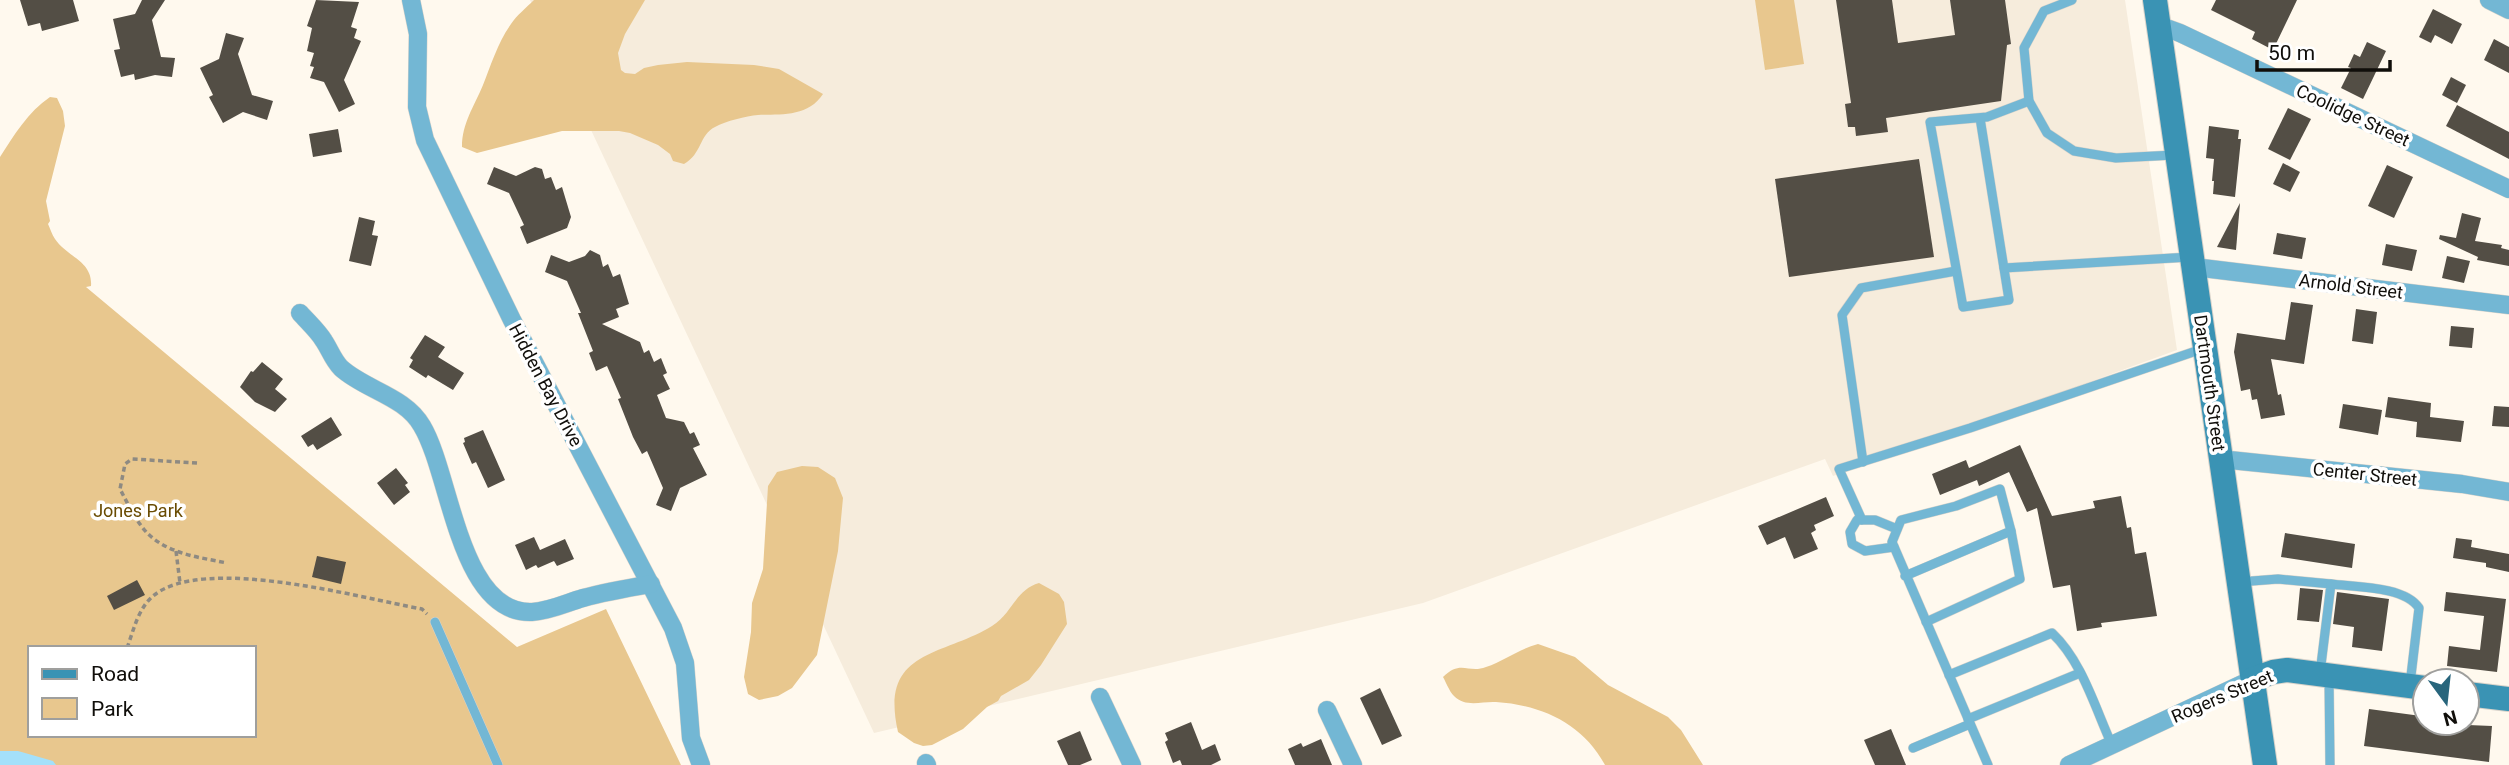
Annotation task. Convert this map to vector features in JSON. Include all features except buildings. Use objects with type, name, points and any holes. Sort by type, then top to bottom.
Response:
[{"type":"main road","name":"Dartmouth Street","points":[[2155,0],[2265,765]]},
{"type":"main road","name":"Rogers Street","points":[[2253,679],[2287,670],[2411,686]]},
{"type":"main road","points":[[2481,696],[2509,699]]},
{"type":"street","name":"Hidden Bay Drive","points":[[411,0],[418,34],[417,107],[425,140],[512,320],[673,628],[685,663],[691,738],[701,765]]},
{"type":"street","points":[[2489,0],[2509,10]]},
{"type":"street","name":"Coolidge Street","points":[[2158,25],[2509,189]]},
{"type":"street","name":"Arnold Street","points":[[2193,262],[2509,305]]},
{"type":"street","points":[[300,313],[323,339],[339,366],[397,402],[418,420],[433,449],[469,559],[481,583],[496,600],[512,610],[545,611],[605,593],[651,584]]},
{"type":"street","name":"Center Street","points":[[2220,459],[2509,492]]},
{"type":"street","name":"Rogers Street","points":[[2069,765],[2253,679]]},
{"type":"street","points":[[1100,697],[1132,765]]},
{"type":"street","points":[[1327,710],[1353,765]]},
{"type":"lane","points":[[2072,0],[2044,11],[2024,48],[2029,101],[2047,133],[2074,150],[2116,158],[2177,155]]},
{"type":"lane","points":[[1983,117],[2009,300],[1963,307],[1930,122],[1983,117],[2029,101]]},
{"type":"lane","points":[[2004,268],[2193,262]]},
{"type":"lane","points":[[1863,462],[1842,315],[1861,289],[1956,271]]},
{"type":"lane","points":[[1862,520],[1839,469],[2204,349]]},
{"type":"lane","points":[[1926,622],[2020,579],[2000,489],[1956,506],[1901,520],[1892,542],[1926,622],[1950,675],[1988,765]]},
{"type":"lane","points":[[1894,547],[1865,551],[1852,544],[1850,532],[1857,520],[1875,520],[1898,529]]},
{"type":"lane","points":[[1906,576],[2011,531]]},
{"type":"lane","points":[[2238,582],[2278,579],[2401,593],[2414,601],[2419,608],[2418,667]]},
{"type":"lane","points":[[2329,765],[2324,675],[2331,584]]},
{"type":"lane","points":[[435,622],[498,765]]},
{"type":"lane","points":[[1950,675],[2052,633],[2064,644],[2080,673],[2112,745]]},
{"type":"lane","points":[[1913,748],[2080,673]]},
{"type":"path","points":[[197,463],[132,459],[125,464],[120,489],[135,516],[153,539],[177,551],[227,563]]},
{"type":"path","points":[[177,551],[180,583]]},
{"type":"path","points":[[128,646],[142,608],[155,595],[180,583],[200,579],[306,585],[422,609],[435,622]]},
{"type":"shaded area","points":[[530,0],[2125,0],[2177,350],[1833,476],[1825,459],[1423,603],[874,733]]},
{"type":"green space","points":[[534,0],[645,0],[625,34],[618,53],[621,70],[625,73],[635,74],[644,68],[687,62],[754,65],[779,69],[823,94],[810,107],[794,113],[748,116],[715,127],[684,164],[673,161],[670,154],[658,145],[619,131],[562,131],[477,153],[462,147],[466,123],[502,38],[513,21]]},
{"type":"green space","points":[[1755,0],[1794,0],[1804,64],[1765,70]]},
{"type":"green space","name":"Jones Park","points":[[50,97],[57,98],[63,111],[65,126],[46,201],[50,221],[48,224],[60,245],[88,271],[91,286],[86,287],[517,647],[606,609],[681,765],[37,765],[0,761],[0,157],[35,110]]},
{"type":"green space","points":[[802,466],[818,467],[835,478],[843,498],[838,551],[817,655],[792,688],[778,696],[759,700],[748,694],[744,677],[751,632],[752,603],[763,569],[768,486],[777,472]]},
{"type":"green space","points":[[1039,583],[1059,594],[1064,602],[1067,624],[1029,680],[1001,696],[963,729],[932,745],[914,743],[898,732],[895,705],[898,685],[906,670],[935,651],[992,626],[1024,591]]},
{"type":"green space","points":[[1538,644],[1575,657],[1608,685],[1668,717],[1681,730],[1703,765],[1605,765],[1585,738],[1560,719],[1545,712],[1513,704],[1464,702],[1452,694],[1443,677],[1455,669],[1486,667]]},
{"type":"water","points":[[0,751],[18,751],[53,761],[56,765],[0,765]]}]
